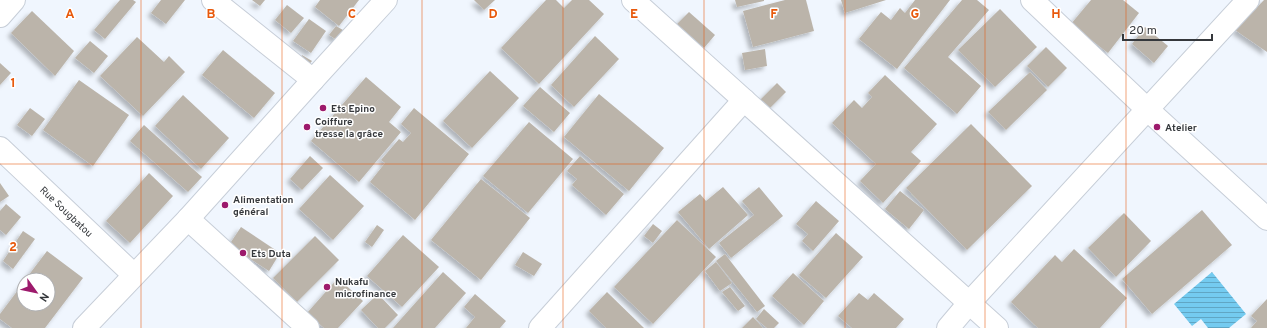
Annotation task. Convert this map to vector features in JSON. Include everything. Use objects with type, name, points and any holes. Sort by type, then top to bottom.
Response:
[{"type":"street","points":[[0,16],[14,0]]},
{"type":"street","points":[[213,0],[313,80]]},
{"type":"street","points":[[84,328],[188,219],[386,0]]},
{"type":"street","points":[[633,0],[970,302],[997,328]]},
{"type":"street","points":[[1032,0],[1148,110],[1267,219]]},
{"type":"street","points":[[948,328],[970,302],[1248,0]]},
{"type":"street","points":[[540,328],[744,100]]},
{"type":"street","name":"Rue Sougbatou","points":[[0,148],[134,275]]},
{"type":"street","points":[[188,219],[308,328]]},
{"type":"water","points":[[1212,272],[1246,314],[1229,328],[1208,328],[1201,319],[1192,326],[1174,304]]},
{"type":"building","points":[[120,0],[133,0],[136,2],[105,39],[94,30]]},
{"type":"building","points":[[161,0],[185,0],[166,24],[151,13]]},
{"type":"building","points":[[252,0],[265,0],[260,6]]},
{"type":"building","points":[[320,0],[359,0],[339,26],[315,7]]},
{"type":"building","points":[[474,0],[495,0],[484,10]]},
{"type":"building","points":[[546,0],[556,0],[564,8],[572,0],[589,0],[604,14],[539,84],[501,48]]},
{"type":"building","points":[[735,0],[764,0],[764,1],[737,7]]},
{"type":"building","points":[[785,0],[806,0],[814,31],[753,47],[743,11]]},
{"type":"building","points":[[841,0],[886,0],[845,13]]},
{"type":"building","points":[[915,0],[950,0],[897,69],[859,39],[881,12],[891,20],[900,8],[905,13]]},
{"type":"building","points":[[962,0],[977,0],[989,10],[948,57],[981,86],[957,114],[904,68]]},
{"type":"building","points":[[1091,0],[1123,0],[1139,13],[1108,53],[1071,24]]},
{"type":"building","points":[[1264,0],[1267,0],[1267,52],[1235,30]]},
{"type":"building","points":[[287,5],[304,18],[291,33],[275,20]]},
{"type":"building","points":[[1000,9],[1037,47],[995,87],[958,50]]},
{"type":"building","points":[[32,11],[74,51],[55,76],[11,33]]},
{"type":"building","points":[[689,12],[715,35],[704,48],[677,24]]},
{"type":"building","points":[[309,19],[326,31],[311,53],[293,41]]},
{"type":"building","points":[[336,26],[343,30],[337,40],[329,35]]},
{"type":"building","points":[[1145,27],[1168,46],[1154,63],[1132,44]]},
{"type":"building","points":[[595,36],[619,59],[574,107],[551,85]]},
{"type":"building","points":[[137,37],[164,62],[169,56],[185,72],[143,116],[100,76]]},
{"type":"building","points":[[90,41],[108,56],[94,73],[75,58]]},
{"type":"building","points":[[1046,47],[1067,68],[1048,87],[1027,66]]},
{"type":"building","points":[[765,49],[767,66],[745,70],[742,53]]},
{"type":"building","points":[[223,50],[275,93],[254,118],[202,75]]},
{"type":"building","points":[[302,55],[312,61],[307,67],[298,62]]},
{"type":"building","points":[[0,63],[11,73],[0,85]]},
{"type":"building","points":[[490,71],[519,98],[472,148],[443,121]]},
{"type":"building","points":[[1030,72],[1047,90],[1006,130],[988,112]]},
{"type":"building","points":[[885,75],[937,124],[911,152],[921,161],[883,203],[860,181],[876,164],[832,123],[854,100],[862,108],[872,97],[868,93]]},
{"type":"building","points":[[366,77],[401,107],[389,122],[401,132],[359,182],[311,141]]},
{"type":"building","points":[[79,80],[129,115],[93,166],[43,130]]},
{"type":"building","points":[[777,83],[786,92],[769,109],[760,100]]},
{"type":"building","points":[[540,87],[570,113],[554,132],[523,106]]},
{"type":"building","points":[[599,94],[664,148],[629,191],[564,137]]},
{"type":"building","points":[[183,95],[229,138],[201,169],[155,126]]},
{"type":"building","points":[[30,108],[45,119],[32,136],[17,125]]},
{"type":"building","points":[[414,108],[469,154],[415,220],[370,182],[385,163],[381,160],[399,139],[403,142],[411,133],[401,124]]},
{"type":"building","points":[[529,122],[573,159],[528,213],[483,176]]},
{"type":"building","points":[[971,124],[1032,186],[967,250],[906,188]]},
{"type":"building","points":[[144,125],[202,177],[188,192],[130,141]]},
{"type":"building","points":[[310,156],[323,168],[302,190],[290,179]]},
{"type":"building","points":[[580,156],[624,194],[606,215],[572,185],[577,179],[567,171]]},
{"type":"building","points":[[149,173],[173,196],[130,243],[106,221]]},
{"type":"building","points":[[330,175],[364,206],[333,240],[299,209]]},
{"type":"building","points":[[481,179],[530,218],[481,280],[431,240]]},
{"type":"building","points":[[0,183],[9,196],[0,202]]},
{"type":"building","points":[[723,187],[748,215],[709,249],[678,212],[700,194],[706,201]]},
{"type":"building","points":[[759,187],[783,216],[731,258],[719,243],[754,215],[742,201]]},
{"type":"building","points":[[900,191],[924,210],[909,229],[885,209]]},
{"type":"building","points":[[816,201],[839,221],[813,251],[802,241],[808,234],[796,224]]},
{"type":"building","points":[[6,204],[21,217],[6,235],[0,230],[0,211]]},
{"type":"building","points":[[1202,210],[1232,245],[1152,314],[1122,279]]},
{"type":"building","points":[[1124,213],[1151,241],[1116,277],[1088,248]]},
{"type":"building","points":[[677,220],[716,257],[653,324],[614,287]]},
{"type":"building","points":[[653,224],[662,231],[653,243],[644,236]]},
{"type":"building","points":[[377,225],[384,230],[372,247],[365,242]]},
{"type":"building","points":[[241,227],[280,253],[269,271],[229,245]]},
{"type":"building","points":[[23,231],[35,239],[13,269],[3,261]]},
{"type":"building","points":[[836,233],[863,257],[826,298],[799,275]]},
{"type":"building","points":[[403,235],[439,267],[402,307],[367,276]]},
{"type":"building","points":[[315,236],[339,260],[297,302],[273,278]]},
{"type":"building","points":[[1074,249],[1127,298],[1100,328],[1038,328],[1011,302],[1055,255],[1062,262]]},
{"type":"building","points":[[47,251],[83,278],[45,328],[12,328],[0,319],[0,314],[16,293],[16,312],[56,312],[56,272],[31,272]]},
{"type":"building","points":[[523,252],[542,264],[534,276],[515,265]]},
{"type":"building","points":[[725,254],[765,306],[757,312],[716,261]]},
{"type":"building","points":[[716,262],[732,283],[720,291],[705,271]]},
{"type":"building","points":[[443,272],[466,293],[435,328],[393,328]]},
{"type":"building","points":[[793,273],[824,301],[804,325],[772,296]]},
{"type":"building","points":[[338,278],[363,301],[338,328],[324,328],[307,313]]},
{"type":"building","points":[[730,287],[745,306],[738,311],[722,292]]},
{"type":"building","points":[[607,292],[644,328],[606,328],[589,311]]},
{"type":"building","points":[[859,293],[868,300],[874,293],[904,319],[896,328],[852,328],[838,316]]},
{"type":"building","points":[[378,294],[398,315],[385,328],[378,328],[361,310]]},
{"type":"building","points":[[475,294],[506,321],[500,328],[466,328],[475,317],[464,307]]},
{"type":"building","points":[[1267,299],[1267,328],[1251,328],[1257,321],[1251,316]]},
{"type":"building","points":[[764,309],[779,323],[774,328],[767,328],[756,319]]},
{"type":"building","points":[[753,317],[763,328],[742,328]]},
{"type":"place","name":"Ets Epino","points":[[323,108]]},
{"type":"place","name":"Coiffure tresse la grâce","points":[[307,127]]},
{"type":"place","name":"Atelier","points":[[1157,127]]},
{"type":"place","name":"Alimentation général","points":[[225,205]]},
{"type":"place","name":"Ets Duta","points":[[243,253]]},
{"type":"place","name":"Nukafu microfinance","points":[[327,287]]}]
